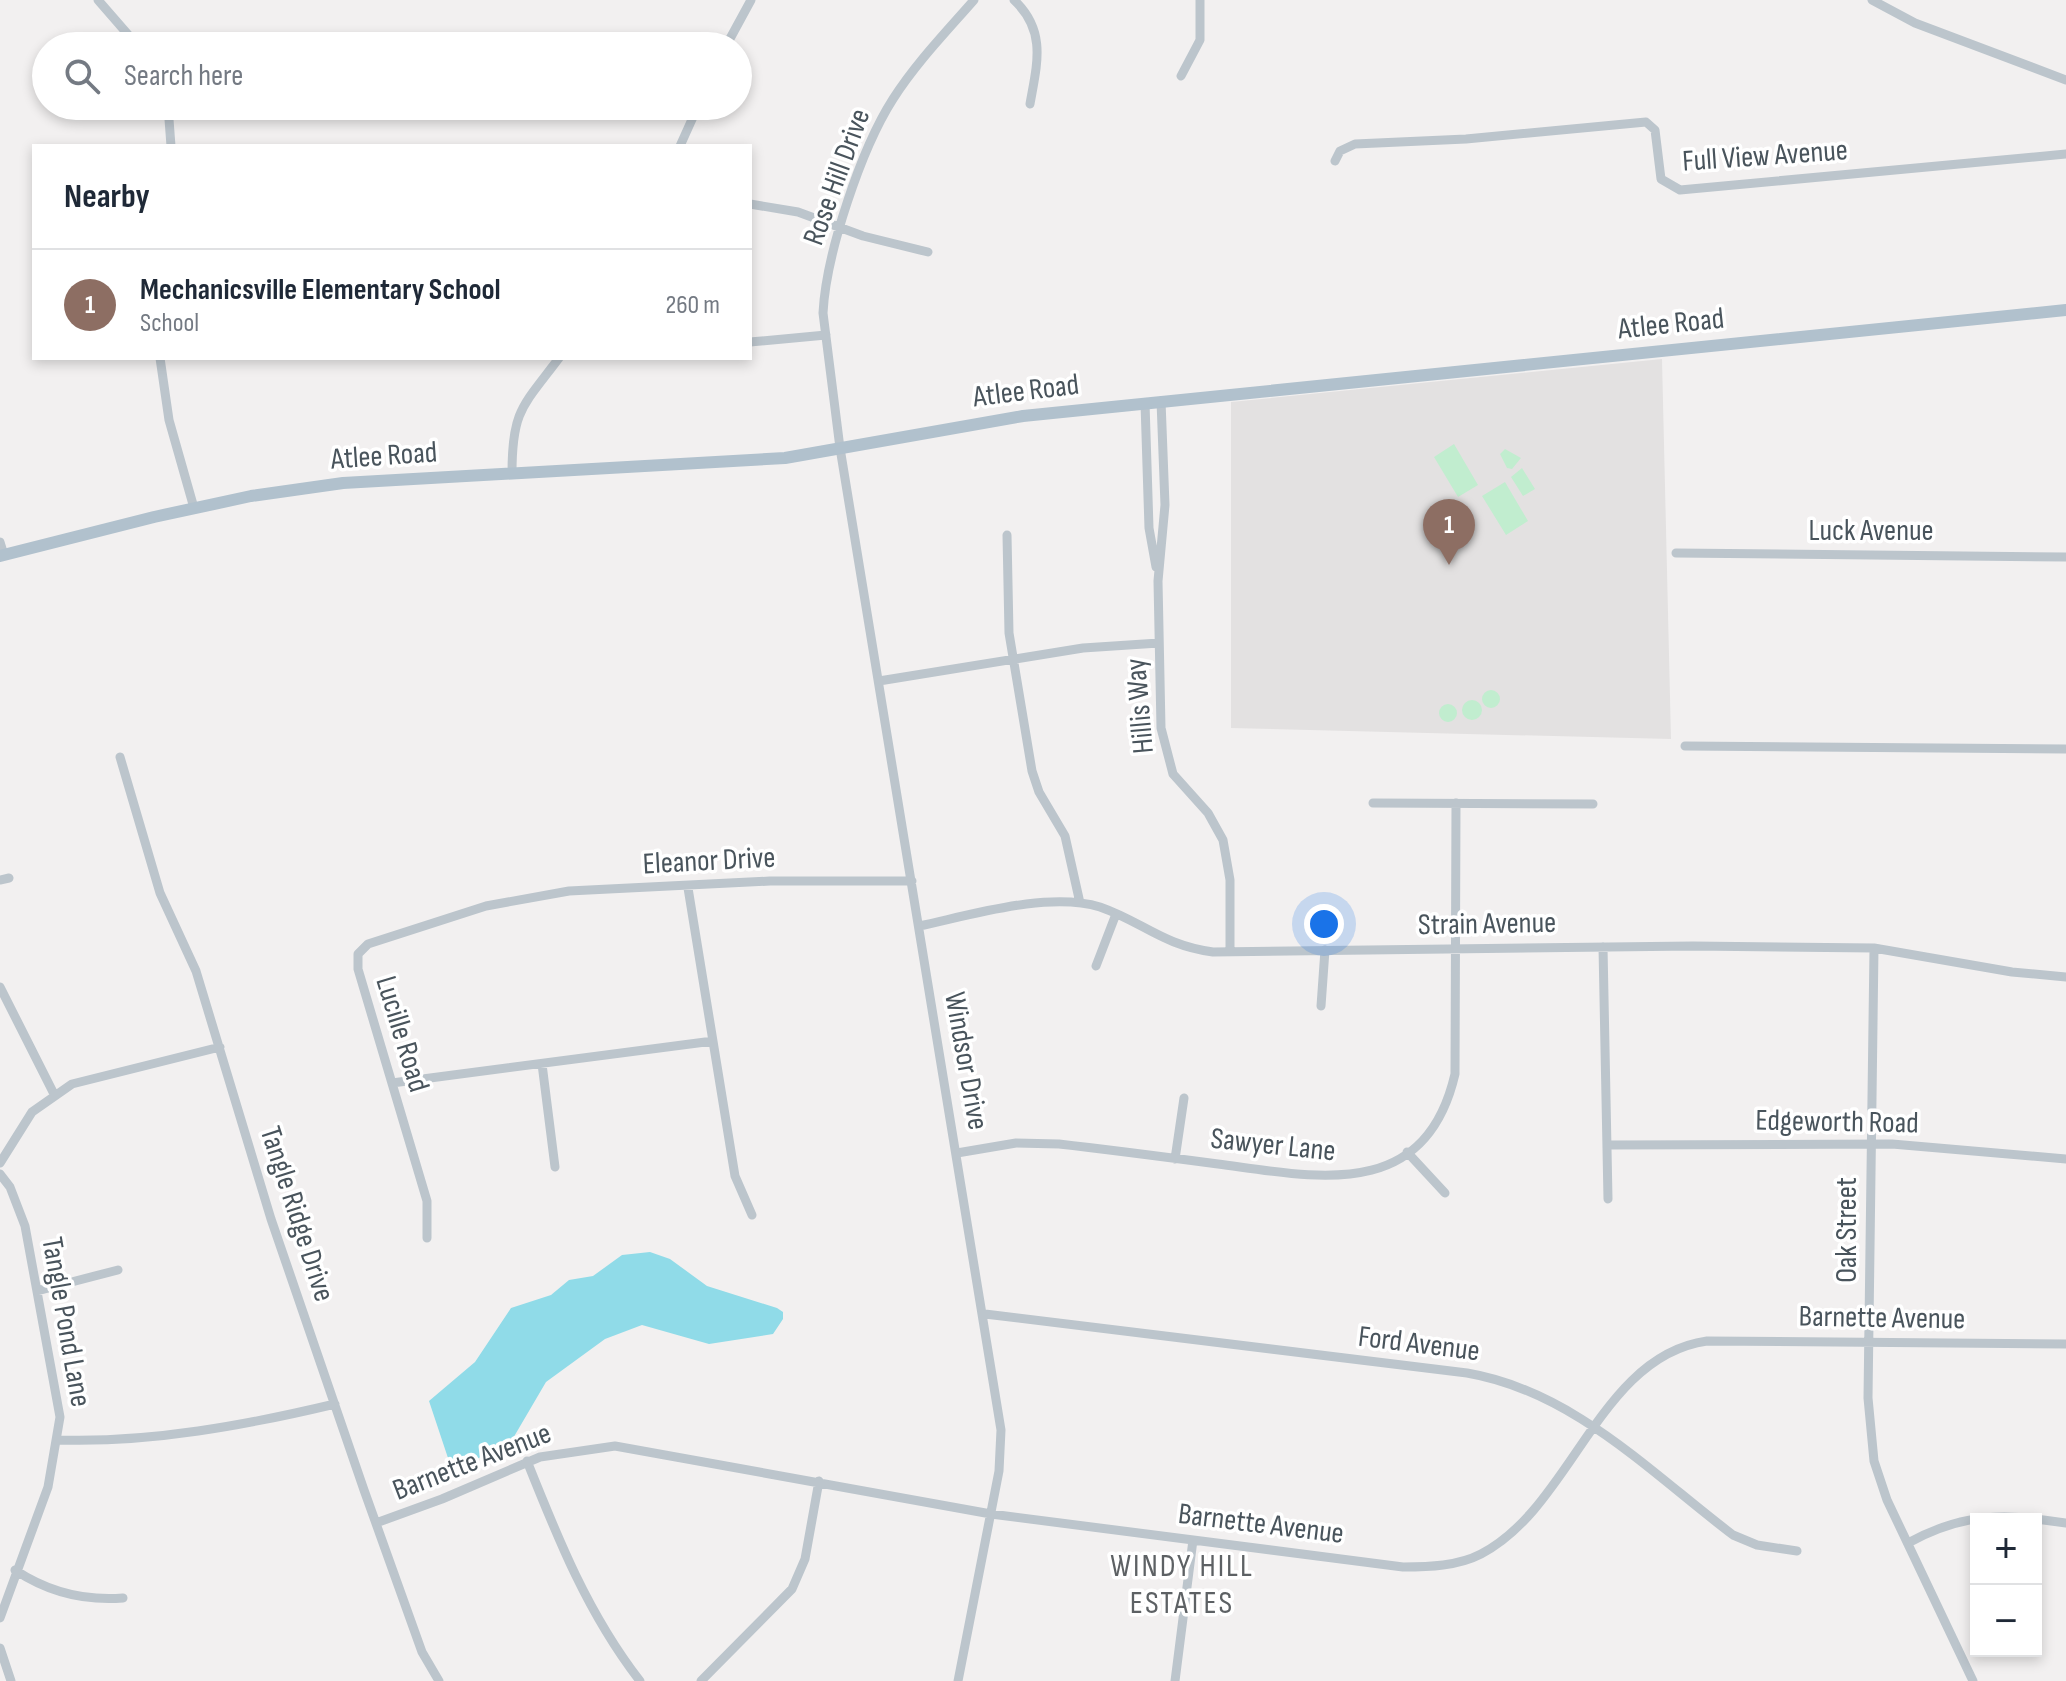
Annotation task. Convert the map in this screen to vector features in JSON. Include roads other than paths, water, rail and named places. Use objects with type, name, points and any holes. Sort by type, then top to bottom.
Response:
[{"type":"main road","name":"Atlee Road","points":[[1,551],[194,508],[343,483],[785,458],[1023,416],[2066,310]]},
{"type":"street","points":[[98,0],[126,32]]},
{"type":"street","points":[[734,32],[751,0]]},
{"type":"street","name":"Rose Hill Drive","points":[[840,448],[826,335],[824,290],[839,226],[892,101],[923,57],[974,0]]},
{"type":"street","points":[[1014,0],[1032,20],[1038,38],[1039,56],[1030,104]]},
{"type":"street","points":[[1181,76],[1200,40],[1200,0]]},
{"type":"street","points":[[1872,0],[1915,23],[2066,80]]},
{"type":"street","points":[[169,120],[171,144]]},
{"type":"street","points":[[681,144],[692,120]]},
{"type":"street","name":"Full View Avenue","points":[[1335,161],[1340,151],[1355,144],[1466,139],[1637,122],[1654,126],[1658,172],[1666,185],[1680,190],[2066,154]]},
{"type":"street","points":[[752,204],[798,212],[928,252]]},
{"type":"street","points":[[752,342],[826,335]]},
{"type":"street","points":[[160,360],[169,420],[194,508]]},
{"type":"street","points":[[512,473],[512,433],[518,412],[557,360]]},
{"type":"street","name":"Hillis Way","points":[[1161,401],[1165,505],[1158,581],[1164,748],[1173,774],[1208,813],[1223,840],[1230,880],[1230,951]]},
{"type":"street","name":"Hillis Way","points":[[1145,403],[1148,515],[1158,581]]},
{"type":"street","name":"Windsor Drive","points":[[840,448],[985,1314],[1001,1430],[991,1514],[958,1681]]},
{"type":"street","points":[[1007,535],[1013,659],[1034,779],[1065,836],[1080,903]]},
{"type":"street","name":"Luck Avenue","points":[[1676,553],[2066,557]]},
{"type":"street","points":[[879,681],[1083,648],[1159,643]]},
{"type":"street","points":[[1685,746],[2066,749]]},
{"type":"street","name":"Tangle Ridge Drive","points":[[120,757],[160,893],[196,971],[271,1219],[422,1652],[439,1681]]},
{"type":"street","points":[[1373,803],[1593,804]]},
{"type":"street","name":"Sawyer Lane","points":[[957,1153],[1035,1142],[1332,1178],[1379,1169],[1407,1152],[1441,1115],[1455,1074],[1453,949],[1456,803]]},
{"type":"street","name":"Eleanor Drive","points":[[510,901],[569,891],[688,888],[770,881],[912,881]]},
{"type":"street","points":[[688,888],[735,1176],[752,1215]]},
{"type":"street","name":"Lucille Road","points":[[427,1238],[427,1201],[358,969],[362,948],[444,917],[510,901]]},
{"type":"street","name":"Strain Avenue","points":[[919,926],[1029,905],[1080,903],[1116,914],[1174,944],[1230,951],[1874,948],[2012,972],[2066,977]]},
{"type":"street","points":[[1096,966],[1116,914]]},
{"type":"street","points":[[1603,947],[1608,1199]]},
{"type":"street","name":"Oak Street","points":[[1874,948],[1868,1398],[1874,1461],[1908,1543],[1973,1681]]},
{"type":"street","points":[[1321,1006],[1325,950]]},
{"type":"street","points":[[0,987],[54,1094]]},
{"type":"street","points":[[392,1083],[713,1041]]},
{"type":"street","points":[[0,1163],[32,1112],[54,1094],[89,1078],[220,1047]]},
{"type":"street","points":[[542,1064],[555,1167]]},
{"type":"street","points":[[1175,1159],[1184,1098]]},
{"type":"street","name":"Edgeworth Road","points":[[1607,1145],[1871,1145],[2066,1159]]},
{"type":"street","points":[[1407,1152],[1445,1193]]},
{"type":"street","name":"Tangle Pond Lane","points":[[0,1174],[10,1187],[25,1226],[58,1395],[59,1440],[48,1487],[15,1570],[0,1618]]},
{"type":"street","points":[[37,1291],[118,1270]]},
{"type":"street","name":"Ford Avenue","points":[[985,1314],[1491,1377],[1537,1393],[1594,1429],[1733,1535],[1757,1545],[1797,1551]]},
{"type":"street","name":"Barnette Avenue","points":[[376,1523],[442,1499],[527,1461],[563,1451],[615,1446],[991,1514],[1403,1567],[1460,1562],[1479,1556],[1509,1534],[1652,1361],[1692,1343],[1870,1341],[2066,1344]]},
{"type":"street","points":[[59,1440],[111,1440],[245,1422],[335,1404]]},
{"type":"street","points":[[527,1461],[568,1565],[606,1634],[640,1681]]},
{"type":"street","points":[[701,1681],[792,1589],[805,1559],[819,1481]]},
{"type":"street","points":[[1908,1543],[1970,1518]]},
{"type":"street","points":[[2042,1520],[2066,1523]]},
{"type":"street","points":[[1175,1681],[1193,1540]]},
{"type":"street","points":[[15,1570],[48,1587],[76,1596],[123,1598]]},
{"type":"street","points":[[0,1648],[11,1681]]},
{"type":"water","points":[[650,1252],[670,1259],[707,1286],[777,1308],[783,1312],[783,1319],[773,1334],[709,1344],[642,1325],[605,1339],[546,1382],[512,1440],[464,1466],[450,1464],[429,1401],[475,1362],[511,1308],[551,1295],[569,1280],[593,1276],[622,1255]]},
{"type":"place","name":"Mechanicsville Elementary School","points":[[1449,565]]},
{"type":"district","name":"WINDY HILL ESTATES","points":[[1182,1584]]}]
